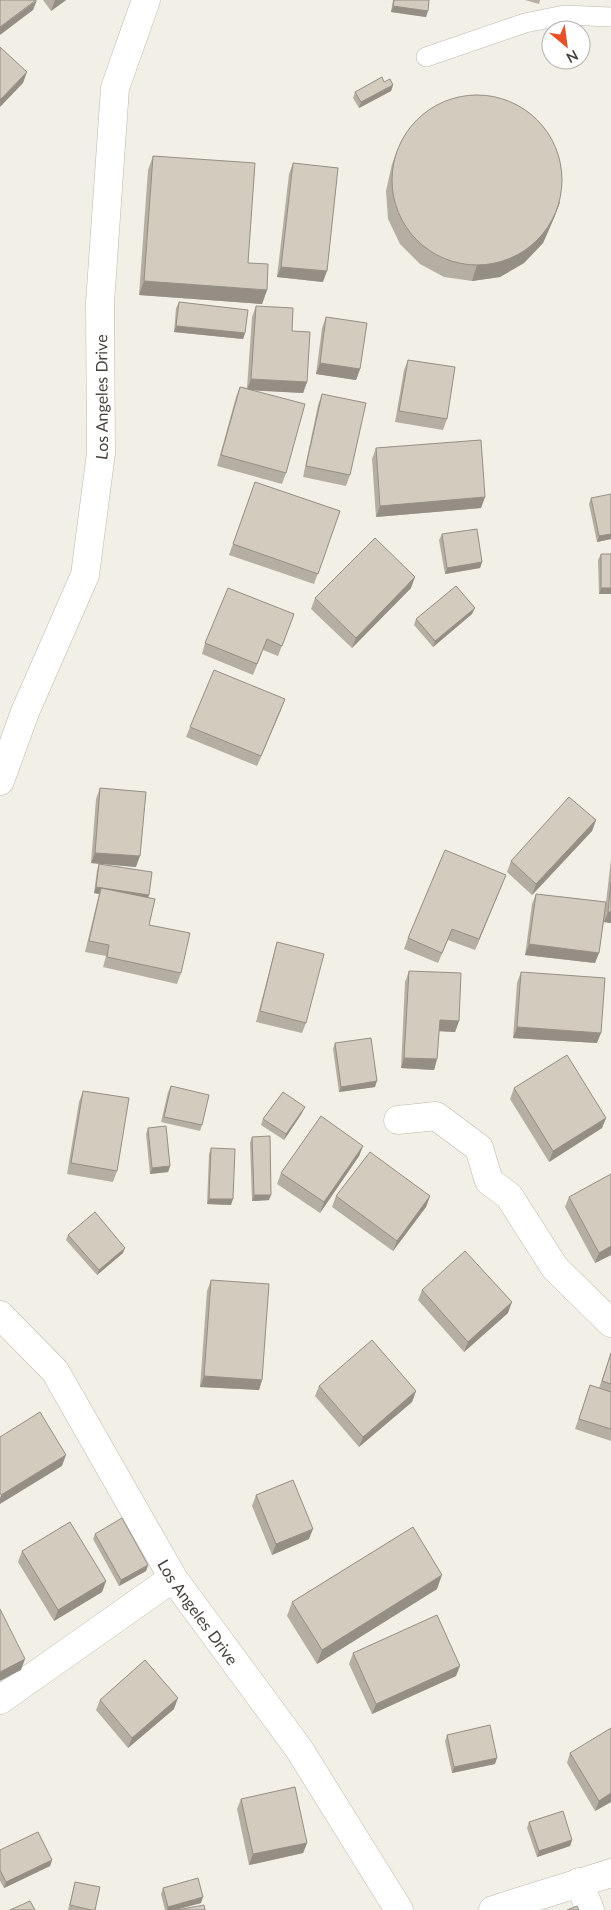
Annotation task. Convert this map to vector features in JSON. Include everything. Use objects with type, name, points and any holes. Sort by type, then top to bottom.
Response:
[{"type":"street","name":"Los Angeles Drive","points":[[0,781],[25,712],[85,575],[101,453],[100,303],[115,88],[146,0]]},
{"type":"street","points":[[398,1120],[436,1116],[479,1148],[489,1182],[509,1196],[555,1268],[611,1323]]},
{"type":"street","name":"Los Angeles Drive","points":[[0,1315],[55,1371],[172,1578],[299,1749],[399,1910]]},
{"type":"street","points":[[0,1700],[172,1578]]},
{"type":"street","points":[[493,1910],[611,1873]]},
{"type":"street","points":[[579,1882],[590,1910]]},
{"type":"lane","points":[[426,57],[525,23],[564,15],[611,16]]},
{"type":"building","points":[[0,0],[36,0],[0,27]]},
{"type":"building","points":[[394,0],[429,0],[428,11],[393,6]]},
{"type":"building","points":[[0,47],[27,72],[0,100]]},
{"type":"building","points":[[382,77],[384,82],[390,79],[393,85],[361,102],[355,92]]},
{"type":"building","points":[[469,95],[485,95],[517,105],[531,114],[543,126],[552,140],[558,155],[562,180],[558,205],[552,220],[543,234],[531,246],[517,255],[502,261],[485,265],[469,265],[437,255],[423,246],[411,234],[402,220],[396,205],[392,188],[392,172],[402,140],[411,126],[423,114],[437,105],[452,99]]},
{"type":"building","points":[[153,156],[255,163],[248,263],[268,264],[267,290],[144,281]]},
{"type":"building","points":[[293,163],[338,168],[327,271],[281,267]]},
{"type":"building","points":[[179,302],[248,310],[245,333],[176,326]]},
{"type":"building","points":[[256,306],[293,308],[292,331],[310,332],[307,382],[251,379]]},
{"type":"building","points":[[326,317],[367,323],[360,369],[320,363]]},
{"type":"building","points":[[408,360],[455,367],[447,419],[399,411]]},
{"type":"building","points":[[240,387],[305,404],[286,473],[221,455]]},
{"type":"building","points":[[322,394],[366,403],[350,475],[306,466]]},
{"type":"building","points":[[481,440],[485,497],[380,506],[376,448]]},
{"type":"building","points":[[255,482],[340,511],[318,574],[233,544]]},
{"type":"building","points":[[611,494],[611,534],[599,536],[591,498]]},
{"type":"building","points":[[477,529],[482,562],[447,568],[442,534]]},
{"type":"building","points":[[375,538],[415,577],[356,638],[315,598]]},
{"type":"building","points":[[601,554],[611,554],[611,588],[601,588]]},
{"type":"building","points":[[456,586],[475,608],[435,641],[416,619]]},
{"type":"building","points":[[228,588],[294,614],[282,646],[267,639],[257,664],[205,643]]},
{"type":"building","points":[[214,670],[285,699],[261,756],[190,727]]},
{"type":"building","points":[[100,788],[146,792],[140,856],[95,853]]},
{"type":"building","points":[[569,797],[596,820],[536,884],[511,861]]},
{"type":"building","points":[[445,850],[506,875],[479,939],[452,929],[442,953],[408,938]]},
{"type":"building","points":[[99,864],[152,872],[149,895],[96,887]]},
{"type":"building","points":[[611,882],[611,912],[608,912]]},
{"type":"building","points":[[101,888],[155,899],[149,925],[190,933],[181,973],[107,957],[109,945],[89,941]]},
{"type":"building","points":[[536,894],[606,902],[599,953],[529,944]]},
{"type":"building","points":[[277,942],[324,954],[306,1023],[260,1011]]},
{"type":"building","points":[[409,971],[461,973],[459,1021],[440,1020],[437,1059],[404,1058]]},
{"type":"building","points":[[521,972],[605,978],[601,1033],[517,1027]]},
{"type":"building","points":[[371,1038],[377,1081],[341,1087],[335,1043]]},
{"type":"building","points":[[567,1055],[606,1118],[553,1151],[514,1088]]},
{"type":"building","points":[[171,1086],[209,1095],[202,1125],[164,1117]]},
{"type":"building","points":[[83,1091],[129,1098],[117,1171],[71,1163]]},
{"type":"building","points":[[283,1092],[305,1107],[286,1134],[263,1119]]},
{"type":"building","points":[[321,1116],[363,1146],[324,1202],[281,1173]]},
{"type":"building","points":[[166,1126],[170,1166],[152,1168],[148,1128]]},
{"type":"building","points":[[270,1136],[271,1195],[254,1195],[252,1137]]},
{"type":"building","points":[[211,1148],[235,1149],[233,1199],[209,1199]]},
{"type":"building","points":[[370,1152],[430,1196],[397,1241],[336,1196]]},
{"type":"building","points":[[611,1174],[611,1246],[599,1253],[569,1197]]},
{"type":"building","points":[[95,1212],[125,1248],[99,1270],[68,1235]]},
{"type":"building","points":[[465,1251],[512,1302],[468,1342],[422,1290]]},
{"type":"building","points":[[211,1280],[269,1284],[262,1380],[204,1376]]},
{"type":"building","points":[[372,1340],[416,1391],[363,1437],[319,1386]]},
{"type":"building","points":[[611,1353],[611,1384],[602,1381]]},
{"type":"building","points":[[590,1385],[611,1392],[611,1429],[579,1419]]},
{"type":"building","points":[[40,1412],[66,1455],[1,1495],[0,1437]]},
{"type":"building","points":[[293,1480],[313,1529],[276,1544],[256,1495]]},
{"type":"building","points":[[122,1518],[148,1565],[121,1580],[95,1534]]},
{"type":"building","points":[[70,1522],[106,1581],[58,1610],[22,1551]]},
{"type":"building","points":[[413,1527],[442,1575],[322,1650],[292,1602]]},
{"type":"building","points":[[0,1609],[25,1659],[0,1672]]},
{"type":"building","points":[[437,1615],[460,1666],[376,1704],[353,1653]]},
{"type":"building","points":[[145,1660],[178,1698],[132,1738],[100,1700]]},
{"type":"building","points":[[490,1725],[497,1758],[454,1767],[447,1735]]},
{"type":"building","points":[[611,1728],[611,1793],[599,1801],[570,1753]]},
{"type":"building","points":[[295,1787],[307,1843],[253,1854],[241,1799]]},
{"type":"building","points":[[563,1811],[572,1840],[539,1851],[529,1822]]},
{"type":"building","points":[[38,1832],[52,1860],[6,1882],[0,1870],[0,1850]]},
{"type":"building","points":[[198,1878],[203,1897],[168,1907],[163,1888]]},
{"type":"building","points":[[75,1882],[100,1887],[95,1910],[70,1905]]},
{"type":"building","points":[[30,1901],[35,1910],[10,1910]]},
{"type":"building","points":[[204,1905],[205,1910],[177,1910]]},
{"type":"building","points":[[577,1906],[579,1910],[567,1910]]}]
